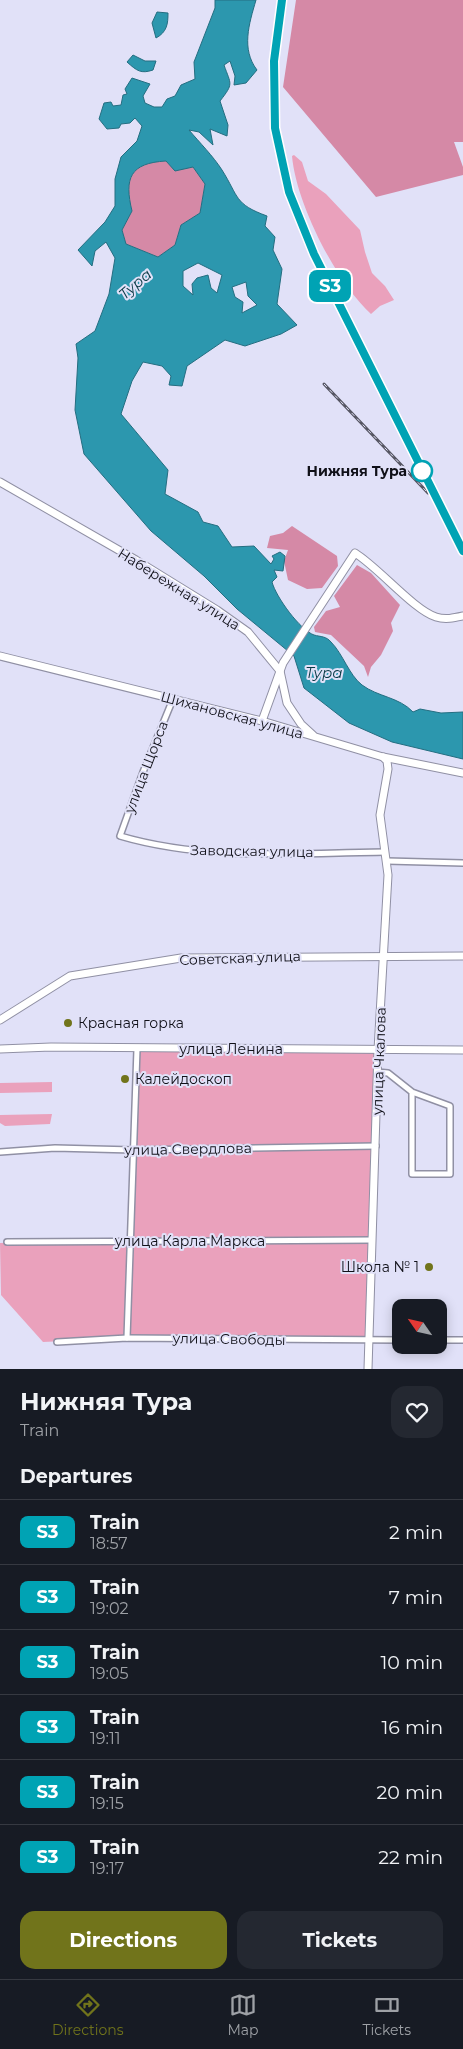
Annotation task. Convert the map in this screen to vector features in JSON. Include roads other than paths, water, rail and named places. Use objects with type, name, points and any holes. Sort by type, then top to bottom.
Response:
[{"type":"main road","name":"Набережная улица","points":[[0,482],[136,560],[222,613],[248,632],[280,671],[287,703],[301,724],[315,737]]},
{"type":"main road","points":[[262,721],[284,663],[355,553],[374,566],[428,614],[441,618],[463,616]]},
{"type":"main road","name":"Шихановская улица","points":[[0,656],[262,721],[382,757],[463,773]]},
{"type":"main road","name":"улица Чкалова","points":[[368,1369],[378,1050],[387,861],[380,814],[388,769],[387,761],[382,757]]},
{"type":"main road","name":"Советская улица","points":[[0,1020],[70,976],[181,958],[463,956]]},
{"type":"main road","name":"улица Ленина","points":[[0,1049],[51,1047],[463,1050]]},
{"type":"street","name":"улица Щорса","points":[[120,836],[143,772],[173,699]]},
{"type":"street","name":"Заводская улица","points":[[120,836],[154,846],[191,850],[277,854],[385,852]]},
{"type":"street","points":[[387,861],[463,863]]},
{"type":"street","points":[[128,1338],[129,1241],[137,1049]]},
{"type":"street","points":[[378,1072],[388,1073],[412,1092],[450,1106],[450,1174],[412,1174],[412,1092]]},
{"type":"street","name":"улица Свердлова","points":[[0,1152],[55,1148],[133,1150],[376,1146]]},
{"type":"street","name":"улица Карла Маркса","points":[[7,1242],[372,1240]]},
{"type":"street","name":"улица Свободы","points":[[57,1342],[128,1338],[392,1340]]},
{"type":"street","points":[[448,1340],[463,1340]]},
{"type":"water","name":"Тура","points":[[215,0],[256,0],[249,27],[248,45],[249,54],[257,70],[246,83],[234,85],[235,76],[230,61],[224,65],[230,84],[228,91],[220,101],[228,125],[227,136],[210,129],[213,145],[199,132],[189,130],[222,170],[238,199],[248,208],[267,216],[265,226],[275,237],[273,250],[282,269],[277,304],[297,325],[281,334],[245,346],[225,340],[187,366],[182,386],[169,385],[171,376],[162,366],[143,362],[132,381],[121,414],[168,470],[165,494],[198,512],[203,522],[218,526],[232,547],[254,546],[271,564],[274,559],[272,556],[280,552],[285,556],[283,571],[274,570],[277,577],[272,582],[278,596],[302,627],[308,632],[331,642],[357,681],[368,689],[401,703],[413,712],[420,709],[441,713],[463,712],[463,759],[392,742],[349,723],[304,688],[294,656],[237,609],[204,576],[151,531],[84,454],[75,410],[78,358],[76,344],[95,331],[109,294],[115,258],[106,242],[95,251],[92,266],[78,250],[105,222],[115,206],[115,179],[121,157],[137,141],[142,126],[135,118],[130,123],[121,124],[119,128],[107,129],[99,119],[104,103],[111,102],[113,106],[121,105],[123,95],[127,94],[125,89],[132,78],[150,84],[143,96],[145,103],[154,107],[162,107],[167,99],[175,96],[181,85],[195,79],[194,62],[215,8]],"holes":[[[166,161],[175,171],[193,167],[205,184],[200,213],[181,225],[175,245],[158,257],[126,244],[122,230],[132,211],[129,190],[132,174],[144,165]],[[198,263],[222,275],[217,293],[211,288],[208,275],[197,278],[192,284],[193,295],[183,286],[183,271]],[[246,282],[248,296],[257,305],[242,313],[243,302],[235,297],[232,287]]]},
{"type":"water","points":[[157,12],[168,13],[168,17],[165,30],[156,38],[152,23]]},
{"type":"water","points":[[133,55],[145,61],[156,61],[153,70],[142,72],[134,68],[127,62]]},
{"type":"railway","points":[[282,0],[274,61],[275,128],[289,192],[314,254],[463,551]]},
{"type":"railway","points":[[324,384],[428,493]]},
{"type":"train","name":"S3","points":[[282,0],[274,61],[275,128],[289,192],[314,254],[463,551]]},
{"type":"place","name":"Нижняя Тура","points":[[422,471]]},
{"type":"place","name":"Красная горка","points":[[68,1023]]},
{"type":"place","name":"Калейдоскоп","points":[[125,1079]]},
{"type":"place","name":"Школа № 1","points":[[429,1267]]}]
